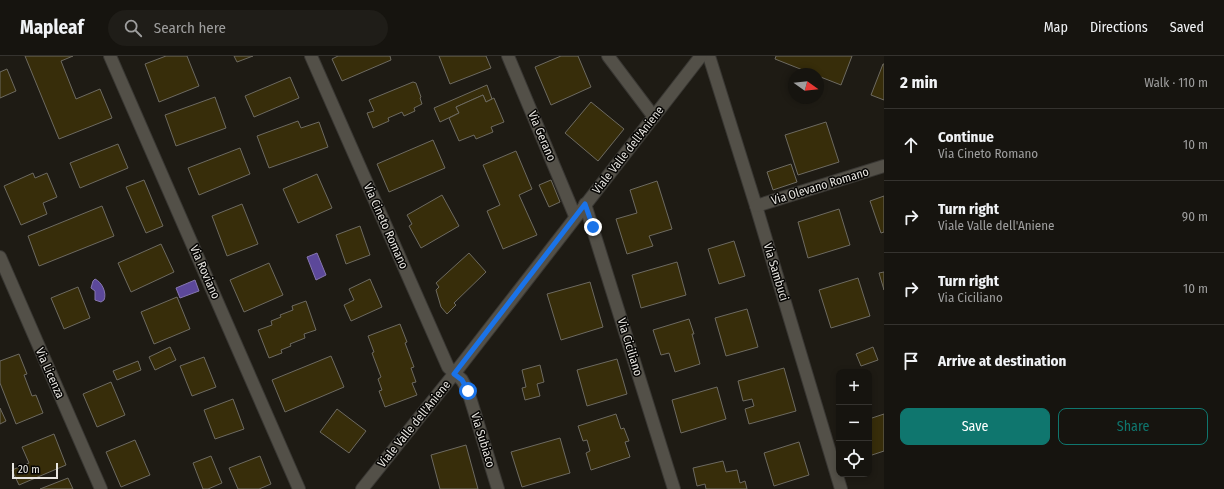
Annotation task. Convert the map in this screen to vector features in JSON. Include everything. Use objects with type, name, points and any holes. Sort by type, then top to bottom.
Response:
[{"type":"street","name":"Via Roviano","points":[[110,56],[299,489]]},
{"type":"street","name":"Via Cineto Romano","points":[[311,56],[448,367],[462,380],[468,391]]},
{"type":"street","name":"Via Gerano","points":[[508,56],[576,216]]},
{"type":"street","points":[[608,56],[654,117]]},
{"type":"street","name":"Viale Valle dell'Aniene","points":[[362,489],[454,374],[701,56]]},
{"type":"street","name":"Via Sambuci","points":[[709,56],[756,206],[841,489]]},
{"type":"street","name":"Via Olevano Romano","points":[[756,206],[884,166]]},
{"type":"street","name":"Via Ciciliano","points":[[585,204],[674,489]]},
{"type":"street","name":"Via Licenza","points":[[0,257],[101,489]]},
{"type":"street","name":"Via Subiaco","points":[[468,391],[498,489]]},
{"type":"shaded area","points":[[317,253],[326,275],[316,280],[307,257]]},
{"type":"shaded area","points":[[95,279],[102,285],[105,294],[104,300],[101,302],[95,300],[95,291],[91,288]]},
{"type":"shaded area","points":[[195,280],[199,291],[180,298],[176,288]]},
{"type":"building","points":[[25,56],[73,56],[61,61],[76,99],[100,89],[112,118],[59,139]]},
{"type":"building","points":[[166,56],[187,56],[199,86],[159,102],[145,64]]},
{"type":"building","points":[[234,56],[253,56],[237,62]]},
{"type":"building","points":[[338,56],[390,56],[391,60],[342,81],[332,59]]},
{"type":"building","points":[[439,56],[486,56],[491,68],[450,84]]},
{"type":"building","points":[[561,56],[578,56],[591,87],[551,105],[535,67]]},
{"type":"building","points":[[776,56],[852,56],[841,85],[824,78],[824,68],[798,68],[775,59]]},
{"type":"building","points":[[884,64],[884,100],[871,95]]},
{"type":"building","points":[[7,69],[16,91],[0,98],[0,72]]},
{"type":"building","points":[[290,77],[299,98],[254,117],[245,96]]},
{"type":"building","points":[[413,82],[416,83],[422,104],[414,108],[415,111],[404,116],[402,112],[388,118],[389,121],[373,128],[367,113],[374,111],[369,100]]},
{"type":"building","points":[[487,85],[492,99],[486,102],[483,95],[456,107],[459,113],[440,122],[434,108]]},
{"type":"building","points":[[483,95],[486,102],[494,98],[504,122],[491,127],[493,132],[476,139],[474,135],[459,141],[449,118],[459,113],[456,107]]},
{"type":"building","points":[[215,97],[226,128],[176,146],[165,115]]},
{"type":"building","points":[[591,102],[624,129],[598,161],[565,133]]},
{"type":"building","points":[[298,121],[301,128],[319,122],[328,147],[269,168],[257,136]]},
{"type":"building","points":[[826,122],[839,162],[798,175],[785,135]]},
{"type":"building","points":[[433,140],[445,168],[389,192],[377,164]]},
{"type":"building","points":[[118,144],[128,168],[80,188],[70,163]]},
{"type":"building","points":[[240,148],[250,174],[199,195],[188,168]]},
{"type":"building","points":[[516,151],[532,189],[519,195],[537,235],[503,249],[487,211],[500,205],[483,165]]},
{"type":"building","points":[[791,164],[797,182],[773,190],[767,172]]},
{"type":"building","points":[[33,173],[35,178],[47,173],[57,197],[43,203],[47,214],[21,225],[4,186]]},
{"type":"building","points":[[317,174],[332,208],[298,223],[283,189]]},
{"type":"building","points":[[144,180],[163,226],[146,233],[126,187]]},
{"type":"building","points":[[551,180],[560,202],[549,207],[539,185]]},
{"type":"building","points":[[657,181],[672,229],[649,236],[653,246],[627,254],[616,219],[637,213],[630,190]]},
{"type":"building","points":[[442,195],[459,226],[421,248],[409,226],[412,224],[407,215]]},
{"type":"building","points":[[884,196],[884,232],[881,233],[870,201]]},
{"type":"building","points":[[242,204],[258,244],[227,256],[212,216]]},
{"type":"building","points":[[102,206],[114,236],[39,266],[28,236]]},
{"type":"building","points":[[839,209],[850,245],[808,258],[798,222]]},
{"type":"building","points":[[360,226],[370,255],[346,264],[336,235]]},
{"type":"building","points":[[734,241],[745,276],[719,284],[708,249]]},
{"type":"building","points":[[161,244],[174,272],[131,292],[118,263]]},
{"type":"building","points":[[469,253],[486,272],[454,303],[456,305],[447,314],[441,307],[436,290],[439,287],[436,283]]},
{"type":"building","points":[[677,262],[686,295],[641,308],[632,275]]},
{"type":"building","points":[[269,263],[283,295],[244,312],[230,280]]},
{"type":"building","points":[[884,272],[884,290],[879,273]]},
{"type":"building","points":[[858,278],[870,316],[831,328],[819,290]]},
{"type":"building","points":[[370,279],[382,307],[351,321],[344,305],[354,300],[349,289]]},
{"type":"building","points":[[590,282],[603,327],[561,340],[547,294]]},
{"type":"building","points":[[78,287],[90,318],[64,329],[51,298]]},
{"type":"building","points":[[177,297],[190,329],[154,344],[141,312]]},
{"type":"building","points":[[306,301],[316,330],[304,334],[305,338],[290,344],[291,346],[281,350],[282,353],[269,358],[258,330],[272,325],[271,321],[281,317],[280,315],[293,310],[292,306]]},
{"type":"building","points":[[747,309],[758,347],[726,356],[715,318]]},
{"type":"building","points":[[689,319],[694,334],[692,334],[700,364],[675,372],[669,353],[661,355],[653,330]]},
{"type":"building","points":[[400,324],[414,367],[411,368],[416,382],[412,383],[417,395],[385,407],[379,391],[382,390],[378,379],[381,377],[372,353],[374,352],[368,336]]},
{"type":"building","points":[[170,347],[176,360],[155,370],[149,357]]},
{"type":"building","points":[[873,347],[878,360],[861,366],[856,354]]},
{"type":"building","points":[[19,354],[27,374],[24,375],[32,396],[36,395],[43,413],[16,424],[0,383],[0,361]]},
{"type":"building","points":[[331,356],[344,387],[285,412],[272,380]]},
{"type":"building","points":[[204,357],[216,387],[192,396],[180,366]]},
{"type":"building","points":[[617,359],[627,394],[587,406],[577,370]]},
{"type":"building","points":[[138,361],[141,370],[117,380],[113,371]]},
{"type":"building","points":[[540,365],[544,382],[537,384],[540,396],[525,400],[522,388],[526,387],[522,370]]},
{"type":"building","points":[[784,368],[796,411],[749,424],[745,409],[754,406],[752,399],[743,401],[738,381]]},
{"type":"building","points":[[111,382],[125,415],[97,427],[83,394]]},
{"type":"building","points":[[717,387],[726,419],[681,433],[672,400]]},
{"type":"building","points":[[233,399],[244,429],[215,439],[204,410]]},
{"type":"building","points":[[0,408],[6,421],[0,424]]},
{"type":"building","points":[[337,409],[366,431],[349,453],[320,432]]},
{"type":"building","points":[[616,414],[621,429],[624,428],[629,441],[625,442],[630,457],[591,470],[586,453],[590,451],[587,440],[583,441],[578,426]]},
{"type":"building","points":[[884,414],[884,451],[872,455],[872,441],[872,418]]},
{"type":"building","points":[[54,434],[66,465],[19,485],[12,470],[29,463],[22,447]]},
{"type":"building","points":[[560,438],[570,473],[522,487],[511,452]]},
{"type":"building","points":[[135,440],[150,475],[121,487],[106,452]]},
{"type":"building","points":[[799,442],[809,475],[774,486],[764,453]]},
{"type":"building","points":[[466,445],[478,489],[440,489],[431,455]]},
{"type":"building","points":[[211,456],[222,483],[208,489],[203,489],[193,463]]},
{"type":"building","points":[[260,456],[271,484],[259,489],[238,489],[229,468]]},
{"type":"building","points":[[723,461],[726,472],[737,470],[740,483],[745,481],[747,489],[706,489],[705,484],[697,486],[693,468]]},
{"type":"building","points":[[68,478],[73,489],[40,489]]},
{"type":"route","points":[[468,391],[462,380],[454,374],[585,204],[593,227]]}]
